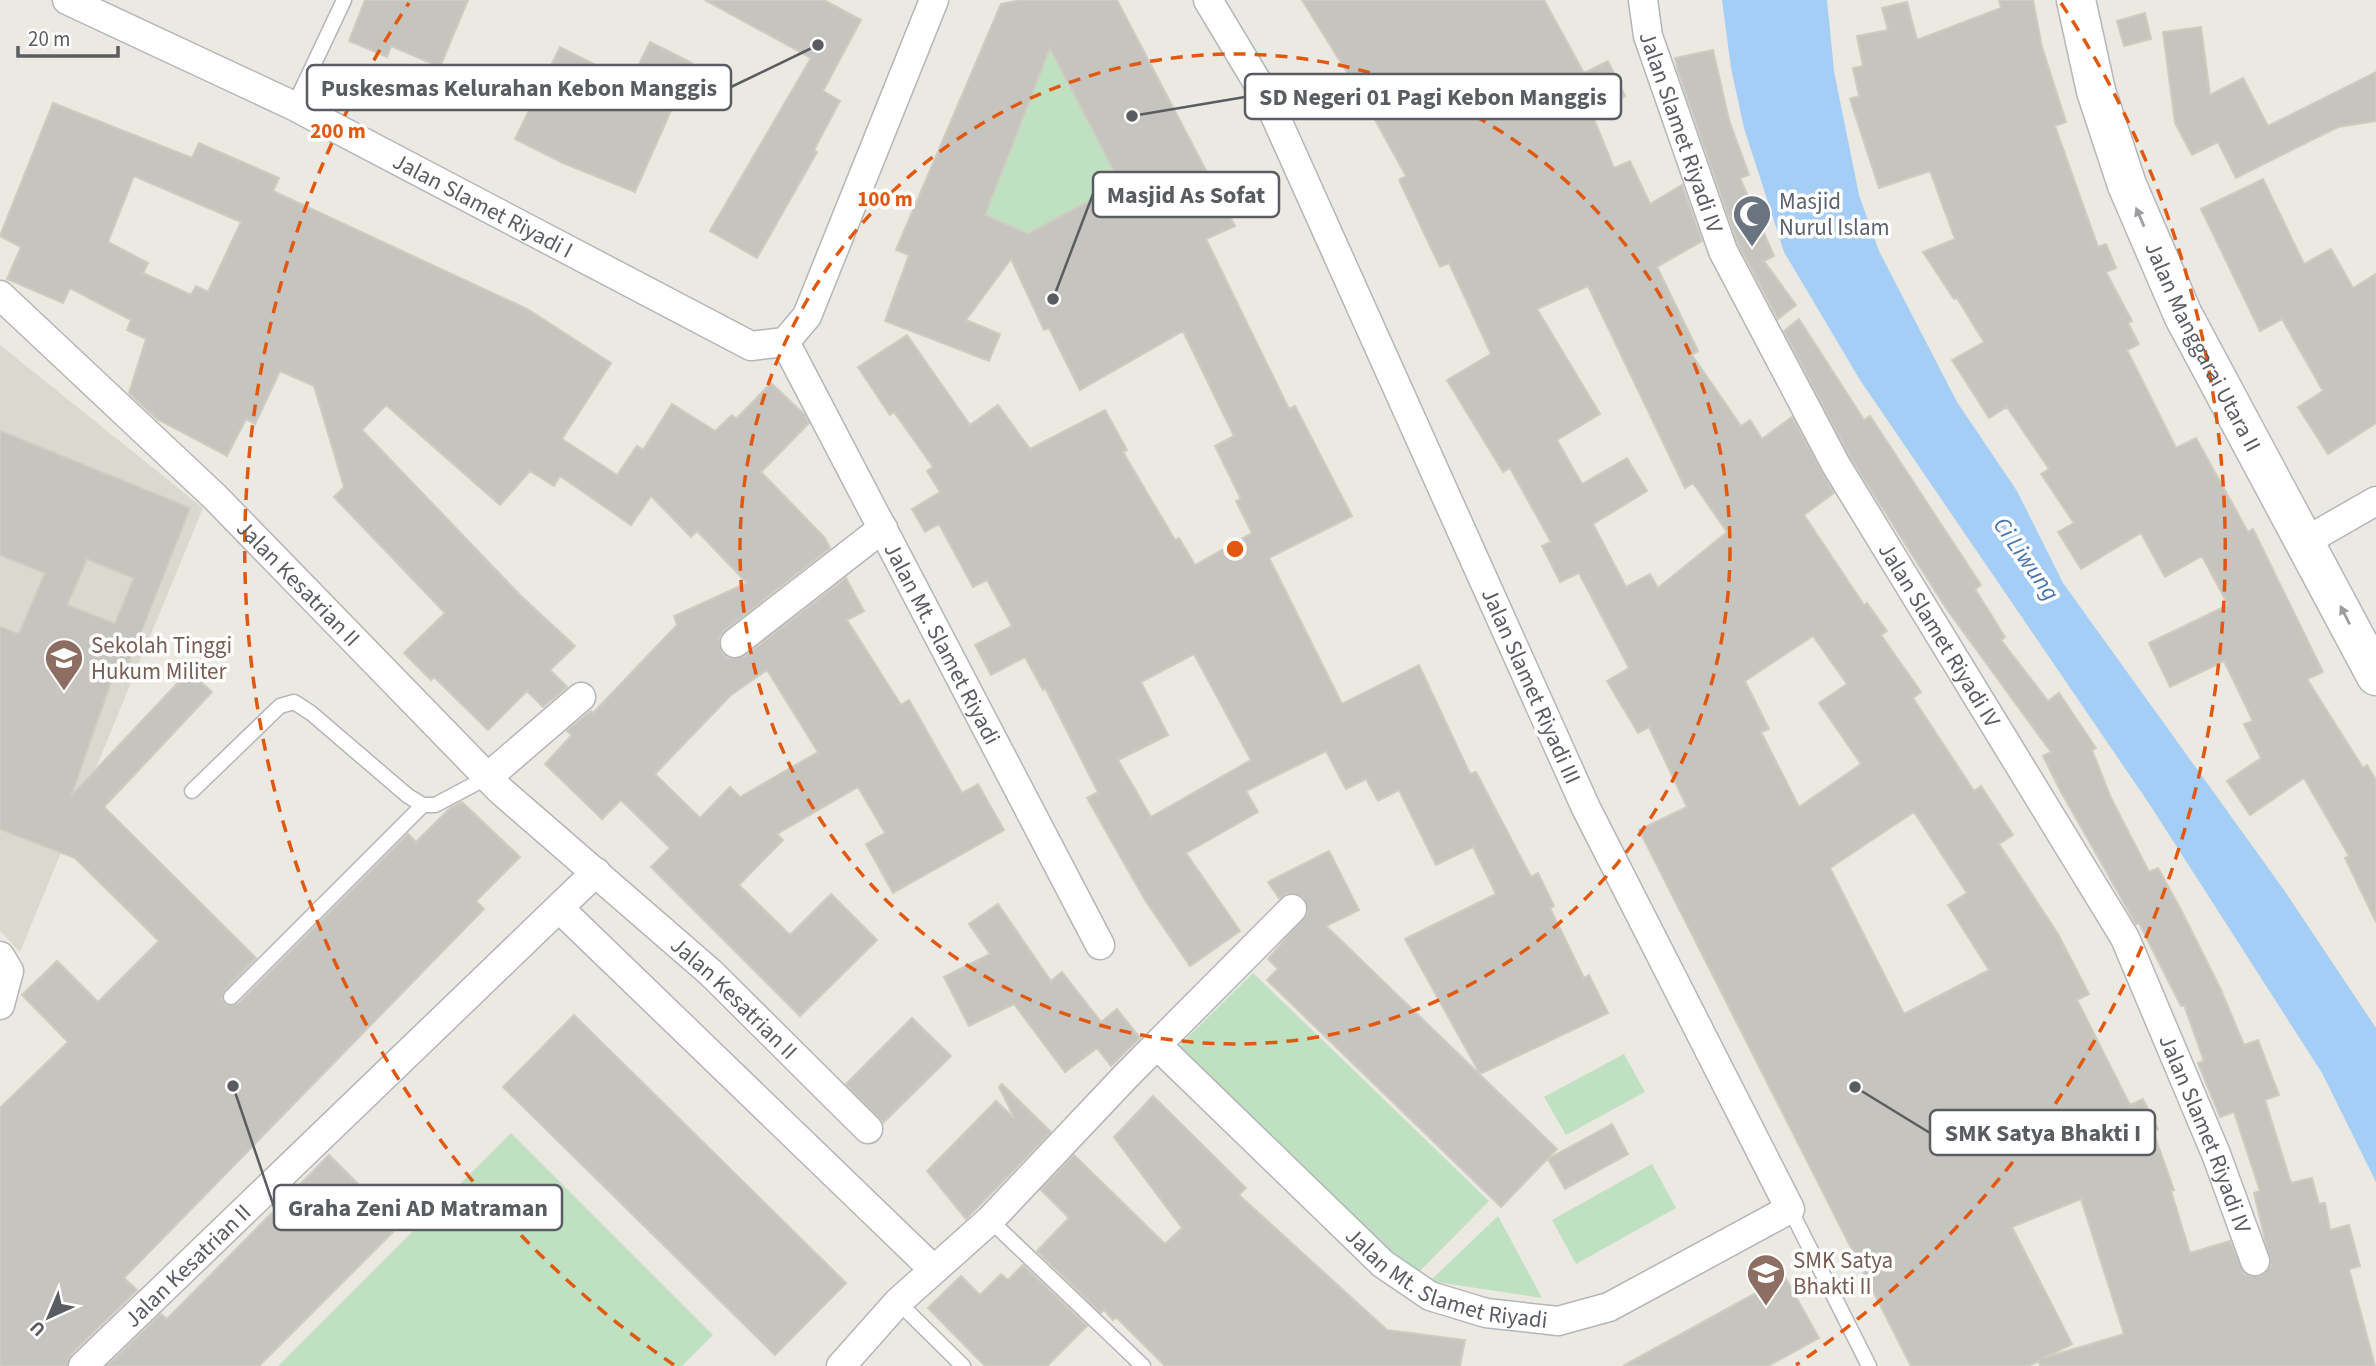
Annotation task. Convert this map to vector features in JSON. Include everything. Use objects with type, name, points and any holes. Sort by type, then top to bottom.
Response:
[{"type":"street","name":"Jalan Slamet Riyadi I","points":[[67,0],[294,106],[751,346],[785,342]]},
{"type":"street","points":[[785,342],[807,316],[934,0]]},
{"type":"street","name":"Jalan Slamet Riyadi III","points":[[1208,0],[1268,100],[1586,808],[1790,1209]]},
{"type":"street","name":"Jalan Slamet Riyadi IV","points":[[1643,0],[1648,36],[1723,251],[1836,464],[2125,937],[2216,1154],[2255,1261]]},
{"type":"street","name":"Jalan Manggarai Utara II","points":[[2076,0],[2096,91],[2127,185],[2183,315],[2376,676]]},
{"type":"street","name":"Jalan Kesatrian II","points":[[0,296],[215,497],[488,777],[711,972],[868,1129]]},
{"type":"street","name":"Jalan Mt. Slamet Riyadi","points":[[785,342],[1100,945]]},
{"type":"street","points":[[2306,541],[2376,501]]},
{"type":"street","points":[[735,643],[883,528]]},
{"type":"street","points":[[488,777],[581,697]]},
{"type":"street","name":"Jalan Kesatrian II","points":[[83,1366],[596,872]]},
{"type":"street","points":[[560,909],[933,1269]]},
{"type":"street","points":[[841,1366],[898,1302],[990,1220],[1157,1045],[1292,909]]},
{"type":"street","points":[[0,956],[9,971],[0,1005]]},
{"type":"street","name":"Jalan Mt. Slamet Riyadi","points":[[1157,1045],[1383,1264],[1430,1296],[1486,1313],[1558,1321],[1609,1307],[1790,1209]]},
{"type":"lane","points":[[294,106],[344,0]]},
{"type":"lane","points":[[191,791],[280,706],[294,702],[311,712],[408,796],[423,805],[435,805],[488,777]]},
{"type":"lane","points":[[231,997],[423,805]]},
{"type":"lane","name":"Jalan Slamet Riyadi III","points":[[1790,1209],[1869,1366]]},
{"type":"lane","points":[[990,1220],[1143,1366]]},
{"type":"lane","points":[[898,1302],[964,1366]]},
{"type":"shaded area","name":"Sekolah Tinggi Hukum Militer","points":[[0,345],[203,508],[20,952],[0,931]]},
{"type":"green space","points":[[1050,48],[1121,184],[1028,234],[985,215]]},
{"type":"green space","points":[[1253,973],[1489,1201],[1411,1280],[1175,1050]]},
{"type":"green space","points":[[1624,1054],[1645,1092],[1566,1135],[1544,1097]]},
{"type":"green space","points":[[511,1133],[713,1335],[682,1366],[278,1366]]},
{"type":"green space","points":[[1652,1164],[1676,1208],[1576,1264],[1552,1220]]},
{"type":"green space","points":[[1498,1216],[1542,1298],[1430,1281]]},
{"type":"water","name":"Ci Liwung","points":[[1722,0],[1827,0],[1834,71],[1859,195],[1879,251],[1957,402],[2017,491],[2063,583],[2284,890],[2376,1028],[2376,1182],[2322,1073],[2150,805],[1860,380],[1784,252],[1744,128],[1731,68]]},
{"type":"building","points":[[365,0],[468,0],[440,67],[391,46],[387,57],[349,41]]},
{"type":"building","points":[[705,0],[824,0],[861,20],[823,91],[840,101],[814,150],[817,152],[757,258],[710,231],[811,58]]},
{"type":"building","points":[[1021,0],[1117,0],[1235,226],[1206,239],[1289,409],[1295,406],[1352,516],[1269,558],[1342,704],[1419,665],[1470,774],[1476,772],[1531,877],[1538,873],[1554,906],[1550,908],[1584,978],[1589,975],[1608,1013],[1480,1074],[1405,939],[1496,894],[1473,847],[1436,865],[1399,790],[1378,801],[1366,779],[1346,789],[1326,751],[1246,791],[1258,812],[1186,853],[1240,931],[1190,966],[1145,900],[1087,798],[1098,792],[1045,688],[1043,690],[1025,657],[991,675],[975,645],[1012,626],[987,580],[973,587],[939,524],[925,532],[912,509],[940,492],[927,471],[933,467],[894,412],[890,415],[858,367],[907,335],[970,425],[998,405],[1030,449],[1105,410],[1127,450],[1123,452],[1175,540],[1179,538],[1195,565],[1252,533],[1236,501],[1241,499],[1215,446],[1234,436],[1183,331],[1080,390],[1049,328],[1044,330],[1011,259],[966,320],[1000,334],[989,361],[885,321],[909,255],[896,250],[1001,4]],"holes":[[[1050,48],[1121,184],[1028,234],[985,215]],[[1194,654],[1251,760],[1151,817],[1118,760],[1168,735],[1141,682]]]},
{"type":"building","points":[[1302,0],[1544,0],[1584,73],[1608,61],[1625,96],[1591,112],[1614,168],[1630,161],[1650,204],[1682,185],[1702,241],[1657,267],[1698,351],[1692,355],[1741,426],[1750,420],[1762,439],[1792,417],[1834,493],[1804,515],[1864,605],[1867,603],[1887,631],[1881,635],[1921,692],[1913,698],[1974,791],[1981,786],[2013,835],[1999,844],[2058,934],[2089,994],[2077,1000],[2130,1105],[2143,1099],[2158,1129],[2153,1131],[2174,1190],[2171,1191],[2190,1253],[2230,1241],[2245,1274],[2261,1276],[2271,1265],[2254,1193],[2260,1191],[2234,1112],[2220,1117],[2198,1063],[2204,1061],[2184,1005],[2181,1006],[2139,923],[2136,924],[2060,790],[2043,756],[2051,752],[1946,608],[1850,457],[1784,331],[1799,319],[1864,420],[1870,416],[1981,585],[1975,589],[2005,637],[2001,640],[2048,701],[2059,693],[2096,748],[2092,750],[2111,798],[2149,872],[2158,868],[2180,908],[2221,990],[2244,1045],[2258,1040],[2279,1095],[2265,1100],[2291,1183],[2312,1178],[2319,1204],[2325,1203],[2330,1230],[2349,1225],[2360,1266],[2349,1269],[2375,1366],[2040,1366],[2039,1361],[2028,1366],[1911,1366],[1639,830],[1687,807],[1649,727],[1638,733],[1607,681],[1629,668],[1579,573],[1560,582],[1542,546],[1551,542],[1510,468],[1503,472],[1447,380],[1491,354],[1449,263],[1440,267],[1399,180],[1406,176],[1363,98]],"holes":[[[1588,286],[1685,488],[1693,483],[1727,532],[1658,588],[1650,574],[1626,587],[1593,524],[1647,491],[1627,458],[1582,484],[1557,440],[1600,414],[1537,309]],[[1813,636],[1847,684],[1819,703],[1861,764],[1799,807],[1761,732],[1769,729],[1745,681]],[[1914,812],[1967,893],[1948,905],[1989,970],[1904,1014],[1830,868]],[[2081,1199],[2124,1334],[2044,1358],[2072,1344],[2012,1227]]]},
{"type":"building","points":[[1999,0],[2033,0],[2042,47],[2066,122],[2055,126],[2098,247],[2106,244],[2116,268],[2106,272],[2132,321],[2128,323],[2139,344],[2127,350],[2176,448],[2196,438],[2248,532],[2253,529],[2323,672],[2307,679],[2363,768],[2367,765],[2376,780],[2376,922],[2345,858],[2349,856],[2304,778],[2250,815],[2227,781],[2261,758],[2244,724],[2253,721],[2224,661],[2170,687],[2149,643],[2228,605],[2202,556],[2165,577],[2141,533],[2081,569],[2058,532],[2074,523],[2041,474],[2049,469],[2007,407],[1989,418],[1952,360],[1984,342],[1957,298],[1954,299],[1923,252],[1955,239],[1930,171],[1879,188],[1850,99],[1859,96],[1853,68],[1863,66],[1857,36],[1888,30],[1882,8],[1907,2],[1917,40],[2001,8]]},
{"type":"building","points":[[2145,13],[2151,39],[2124,46],[2117,21]]},
{"type":"building","points":[[2201,27],[2210,95],[2243,78],[2268,126],[2376,72],[2376,121],[2338,127],[2236,178],[2218,142],[2192,155],[2175,123],[2163,32]]},
{"type":"building","points":[[650,42],[692,63],[635,192],[563,163],[515,139],[560,47],[630,82]]},
{"type":"building","points":[[1713,50],[1729,120],[1749,175],[1740,178],[1774,256],[1764,261],[1796,305],[1778,319],[1738,244],[1678,71],[1675,58]]},
{"type":"building","points":[[53,103],[192,158],[199,143],[279,178],[273,191],[527,309],[611,363],[562,439],[617,475],[637,446],[643,450],[672,404],[715,431],[732,415],[736,419],[771,383],[804,414],[809,423],[761,472],[825,538],[830,548],[725,630],[719,637],[722,653],[729,659],[745,656],[846,578],[864,611],[847,620],[901,705],[909,700],[962,793],[978,784],[1004,830],[893,893],[866,844],[885,833],[858,787],[777,834],[783,840],[739,885],[790,935],[831,894],[877,940],[800,1016],[651,867],[670,848],[621,800],[602,819],[545,764],[572,735],[567,731],[591,711],[593,713],[677,625],[674,616],[747,583],[697,531],[691,537],[651,496],[631,525],[560,476],[554,486],[530,471],[500,505],[386,405],[362,430],[520,595],[575,646],[550,670],[567,687],[543,707],[527,691],[488,730],[434,677],[431,680],[404,653],[445,613],[334,497],[344,487],[314,386],[280,371],[255,424],[246,419],[227,456],[157,419],[129,393],[146,339],[127,330],[131,320],[70,288],[63,303],[7,279],[21,247],[0,236]],"holes":[[[134,176],[241,222],[208,292],[196,286],[191,295],[143,273],[148,263],[108,242]],[[767,670],[818,752],[740,797],[730,787],[700,818],[655,774],[731,695]]]},
{"type":"building","points":[[2263,179],[2304,264],[2331,249],[2353,288],[2376,274],[2376,423],[2328,454],[2298,407],[2323,391],[2282,319],[2260,331],[2201,209]]},
{"type":"building","points":[[0,431],[190,508],[129,662],[119,659],[71,796],[189,671],[212,692],[104,807],[256,958],[224,991],[222,999],[225,1004],[238,1004],[408,834],[416,842],[450,808],[462,802],[520,857],[476,901],[484,909],[124,1278],[137,1290],[71,1354],[67,1366],[0,1366],[0,1108],[68,1042],[22,995],[57,961],[98,1002],[159,941],[75,858],[0,829],[0,627],[19,634],[45,573],[0,555]],"holes":[[[87,559],[134,578],[115,624],[67,605]]]},
{"type":"building","points":[[1329,851],[1359,910],[1326,926],[1557,1149],[1501,1207],[1267,980],[1278,969],[1268,959],[1308,913],[1303,897],[1288,893],[1279,898],[1268,882]]},
{"type":"building","points":[[998,904],[1051,981],[1062,972],[1101,1022],[1117,1009],[1140,1038],[1111,1066],[1097,1048],[1065,1072],[1014,1004],[969,1026],[944,977],[990,954],[969,924]]},
{"type":"building","points":[[574,1015],[846,1283],[775,1355],[503,1087]]},
{"type":"building","points":[[912,1018],[951,1056],[883,1123],[846,1084]]},
{"type":"building","points":[[1002,1084],[1051,1132],[966,1219],[927,1171],[996,1101],[1015,1119],[999,1087]]},
{"type":"building","points":[[1153,1096],[1246,1188],[1239,1195],[1387,1330],[1465,1340],[1460,1366],[1165,1366],[1116,1317],[1113,1320],[1104,1310],[1101,1313],[1037,1251],[1069,1218],[1041,1190],[1074,1155],[1165,1244],[1182,1228],[1114,1137]]},
{"type":"building","points":[[1612,1124],[1628,1154],[1565,1189],[1548,1159]]},
{"type":"building","points":[[329,1155],[400,1225],[259,1366],[107,1366],[161,1314],[167,1319]]},
{"type":"building","points":[[1023,1265],[1087,1326],[1047,1366],[985,1366],[928,1308],[961,1276],[980,1295],[1001,1274],[1008,1280]]},
{"type":"building","name":"SMK Satya Bhakti II","points":[[1785,1277],[1819,1338],[1768,1366],[1623,1366]]},
{"type":"place","name":"Puskesmas Kelurahan Kebon Manggis","points":[[818,45]]},
{"type":"place","name":"SD Negeri 01 Pagi Kebon Manggis","points":[[1132,116]]},
{"type":"place","name":"Masjid Nurul Islam","points":[[1752,248]]},
{"type":"place","name":"Masjid As Sofat","points":[[1053,299]]},
{"type":"place","name":"Sekolah Tinggi Hukum Militer","points":[[64,692]]},
{"type":"place","name":"Graha Zeni AD Matraman","points":[[233,1086]]},
{"type":"place","name":"SMK Satya Bhakti I","points":[[1855,1087]]},
{"type":"place","name":"SMK Satya Bhakti II","points":[[1766,1307]]}]
